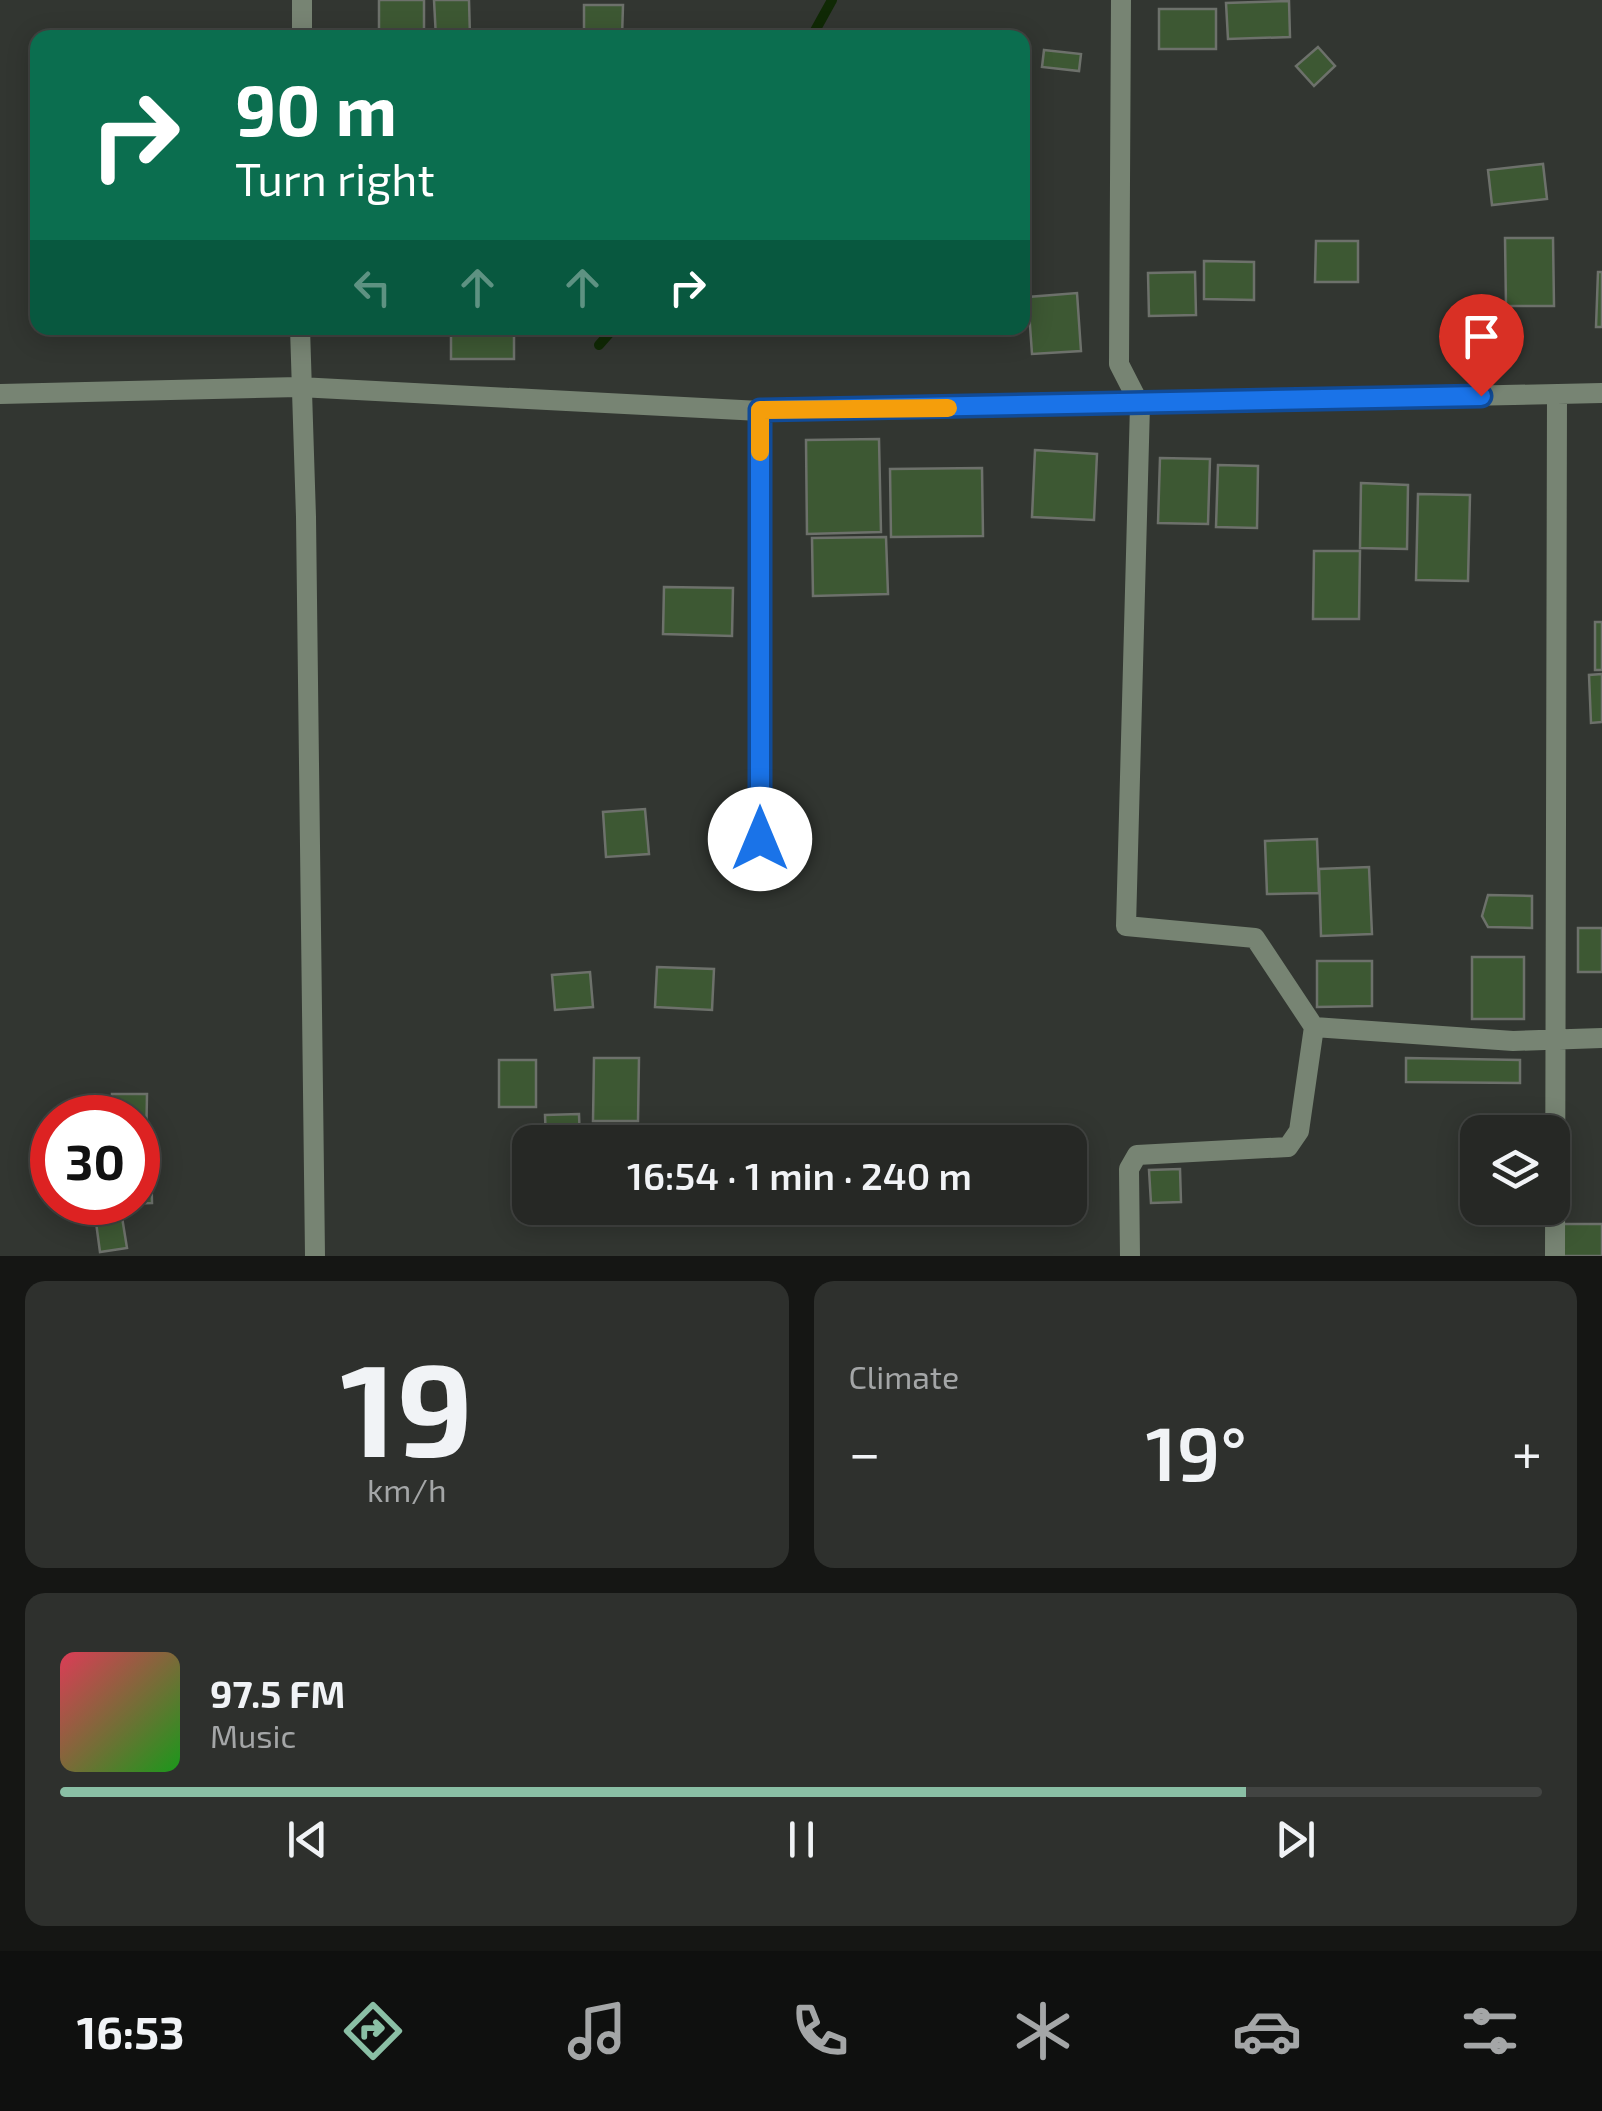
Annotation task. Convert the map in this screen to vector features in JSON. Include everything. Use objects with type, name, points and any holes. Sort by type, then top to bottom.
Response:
[{"type":"street","points":[[302,0],[302,30]]},
{"type":"street","points":[[1121,0],[1119,364],[1140,405],[1126,926],[1255,938],[1314,1027],[1299,1132],[1288,1147],[1137,1155],[1129,1169],[1130,1256]]},
{"type":"street","points":[[300,335],[316,1256]]},
{"type":"street","points":[[0,394],[299,387],[760,410],[1602,393]]},
{"type":"street","points":[[1555,1256],[1557,394]]},
{"type":"street","points":[[760,410],[760,839]]},
{"type":"street","points":[[1314,1027],[1554,1041],[1602,1038]]},
{"type":"building","points":[[379,0],[424,0],[424,30],[379,30]]},
{"type":"building","points":[[434,0],[469,0],[470,30],[436,30]]},
{"type":"building","points":[[1289,1],[1290,37],[1228,39],[1226,3]]},
{"type":"building","points":[[584,5],[623,5],[622,30],[584,30]]},
{"type":"building","points":[[1159,9],[1216,9],[1216,49],[1159,49]]},
{"type":"building","points":[[1318,47],[1335,66],[1314,86],[1296,66]]},
{"type":"building","points":[[1044,50],[1081,54],[1079,71],[1042,67]]},
{"type":"building","points":[[1543,164],[1547,199],[1492,205],[1488,170]]},
{"type":"building","points":[[1505,238],[1553,238],[1554,306],[1506,306]]},
{"type":"building","points":[[1316,241],[1358,241],[1358,282],[1315,282]]},
{"type":"building","points":[[1204,261],[1254,262],[1254,300],[1204,299]]},
{"type":"building","points":[[1195,272],[1196,315],[1149,316],[1148,273]]},
{"type":"building","points":[[1598,272],[1602,272],[1602,327],[1596,327]]},
{"type":"building","points":[[1077,293],[1081,351],[1032,354],[1030,297]]},
{"type":"building","points":[[451,335],[514,335],[514,359],[451,359]]},
{"type":"building","points":[[879,439],[881,532],[807,534],[806,440]]},
{"type":"building","points":[[1035,450],[1097,454],[1094,520],[1032,517]]},
{"type":"building","points":[[1160,458],[1210,459],[1208,524],[1158,523]]},
{"type":"building","points":[[1218,465],[1258,466],[1257,528],[1216,527]]},
{"type":"building","points":[[982,468],[983,536],[891,537],[890,469]]},
{"type":"building","points":[[1361,483],[1408,485],[1407,549],[1360,548]]},
{"type":"building","points":[[1418,494],[1470,495],[1468,581],[1416,580]]},
{"type":"building","points":[[886,537],[888,594],[813,596],[812,538]]},
{"type":"building","points":[[1314,551],[1360,551],[1359,619],[1313,619]]},
{"type":"building","points":[[664,587],[733,588],[732,636],[663,634]]},
{"type":"building","points":[[1595,622],[1602,622],[1602,670],[1595,670]]},
{"type":"building","points":[[1602,674],[1602,722],[1591,723],[1589,675]]},
{"type":"building","points":[[645,809],[649,854],[606,857],[603,812]]},
{"type":"building","points":[[1317,839],[1319,893],[1267,894],[1265,841]]},
{"type":"building","points":[[1369,867],[1372,934],[1321,936],[1319,869]]},
{"type":"building","points":[[1488,895],[1532,896],[1532,928],[1488,927],[1482,916]]},
{"type":"building","points":[[1578,928],[1602,928],[1602,972],[1578,972]]},
{"type":"building","points":[[1472,957],[1524,957],[1524,1019],[1472,1019]]},
{"type":"building","points":[[1317,961],[1372,961],[1372,1006],[1317,1007]]},
{"type":"building","points":[[657,967],[714,969],[712,1010],[655,1007]]},
{"type":"building","points":[[590,972],[593,1007],[555,1010],[552,975]]},
{"type":"building","points":[[594,1058],[639,1058],[638,1121],[593,1121]]},
{"type":"building","points":[[1406,1058],[1520,1060],[1520,1083],[1406,1082]]},
{"type":"building","points":[[499,1060],[536,1060],[536,1107],[499,1107]]},
{"type":"building","points":[[579,1114],[579,1125],[545,1125],[545,1115]]},
{"type":"building","points":[[1180,1169],[1181,1202],[1151,1203],[1149,1170]]},
{"type":"building","points":[[1602,1224],[1602,1256],[1563,1256],[1563,1225]]},
{"type":"building","points":[[96,1225],[123,1225],[127,1248],[100,1252]]},
{"type":"waterway","points":[[815,30],[832,0]]},
{"type":"waterway","points":[[599,345],[608,335]]},
{"type":"slow traffic","points":[[760,452],[760,410],[948,408]]},
{"type":"route","points":[[760,839],[760,410],[1176,405],[1481,396]]}]
